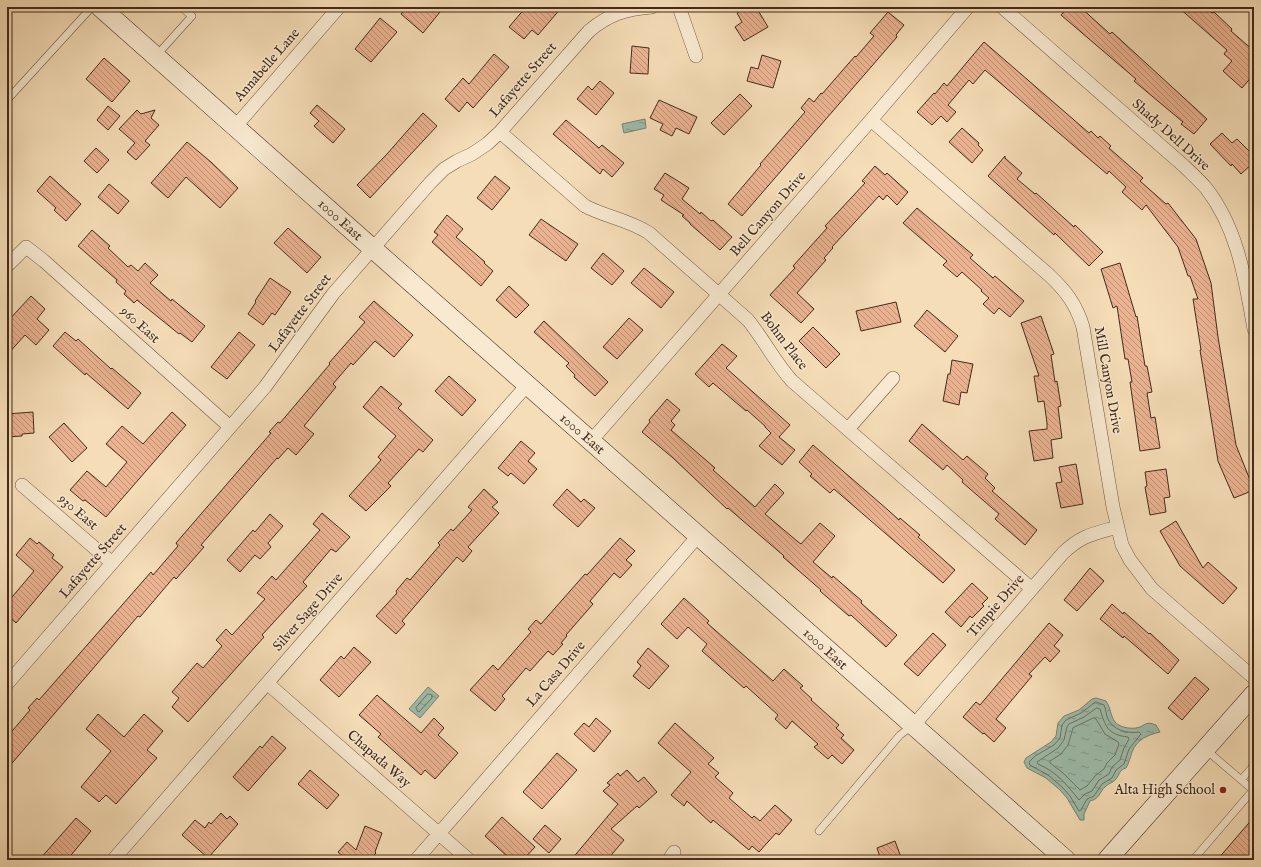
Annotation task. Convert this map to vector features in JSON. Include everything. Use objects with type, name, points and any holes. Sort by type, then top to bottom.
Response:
[{"type":"street","name":"1000 East","points":[[100,7],[1066,860]]},
{"type":"street","name":"Annabelle Lane","points":[[235,127],[339,7]]},
{"type":"street","name":"Lafayette Street","points":[[7,684],[269,381],[333,294],[430,183],[444,169],[472,154],[487,144],[500,132],[588,31],[616,10],[652,7]]},
{"type":"street","points":[[679,7],[696,56]]},
{"type":"street","name":"Bell Canyon Drive","points":[[591,442],[968,7]]},
{"type":"street","name":"Shady Dell Drive","points":[[1002,7],[1184,166],[1205,188],[1222,213],[1235,240],[1243,269],[1254,329]]},
{"type":"street","name":"Mill Canyon Drive","points":[[871,120],[1049,275],[1070,298],[1078,312],[1083,327],[1117,527],[1122,545],[1130,560],[1152,589],[1254,678]]},
{"type":"street","name":"Bohm Place","points":[[500,132],[585,206],[597,212],[637,225],[649,232],[748,320],[782,370],[792,381],[1032,589]]},
{"type":"street","name":"960 East","points":[[7,266],[26,248],[50,266],[230,427]]},
{"type":"street","points":[[848,429],[893,378]]},
{"type":"street","name":"Silver Sage Drive","points":[[113,860],[527,385]]},
{"type":"street","name":"930 East","points":[[22,485],[112,563]]},
{"type":"street","name":"Timpie Drive","points":[[913,726],[1073,543],[1085,536],[1117,527]]},
{"type":"street","name":"La Casa Drive","points":[[416,860],[698,536]]},
{"type":"street","name":"Chapada Way","points":[[267,683],[469,860]]},
{"type":"street","points":[[1107,860],[1254,694]]},
{"type":"lane","points":[[7,100],[92,7]]},
{"type":"lane","points":[[156,56],[192,16],[181,7]]},
{"type":"lane","points":[[819,831],[900,736],[913,726]]},
{"type":"lane","points":[[1193,860],[1253,790],[1205,749]]},
{"type":"lane","points":[[1241,780],[1254,765]]},
{"type":"water","points":[[645,119],[646,128],[624,133],[622,124]]},
{"type":"water","points":[[428,687],[439,696],[420,718],[409,709]]},
{"type":"water","points":[[1096,698],[1106,701],[1113,719],[1119,725],[1133,728],[1149,723],[1156,725],[1160,732],[1147,736],[1137,744],[1132,752],[1126,768],[1121,771],[1115,780],[1103,789],[1098,797],[1090,801],[1084,814],[1084,820],[1080,820],[1067,798],[1060,790],[1046,778],[1027,768],[1024,762],[1026,758],[1051,742],[1056,736],[1058,723],[1064,716],[1079,710],[1092,699]]},
{"type":"building","points":[[407,7],[434,7],[440,12],[423,33],[401,14]]},
{"type":"building","points":[[526,7],[562,7],[538,35],[532,30],[524,39],[509,27]]},
{"type":"building","points":[[746,7],[756,7],[768,27],[744,41],[735,27],[742,22],[737,13]]},
{"type":"building","points":[[1068,7],[1080,7],[1110,34],[1112,32],[1207,119],[1194,134],[1181,124],[1183,122],[1134,81],[1136,79],[1061,15]]},
{"type":"building","points":[[1178,7],[1205,7],[1212,13],[1214,12],[1232,29],[1231,31],[1254,51],[1254,74],[1242,88],[1223,71],[1232,61],[1224,54],[1227,50]]},
{"type":"building","points":[[888,12],[904,25],[896,35],[897,37],[742,216],[728,204],[805,112],[801,108],[809,98],[814,102],[855,56],[856,57],[874,36],[870,33]]},
{"type":"building","points":[[380,18],[397,32],[371,62],[355,49]]},
{"type":"building","points":[[984,42],[1089,133],[1091,131],[1098,138],[1100,136],[1111,146],[1109,148],[1143,178],[1140,181],[1166,204],[1168,203],[1196,239],[1211,283],[1218,337],[1236,445],[1254,490],[1234,498],[1218,461],[1193,299],[1198,299],[1178,247],[1146,205],[1142,210],[1122,192],[1126,187],[1109,171],[1107,174],[985,70],[973,84],[969,80],[948,105],[956,112],[947,122],[941,116],[932,125],[917,112],[944,83],[947,86]]},
{"type":"building","points":[[632,46],[649,48],[648,74],[630,73]]},
{"type":"building","points":[[494,54],[509,67],[473,108],[467,102],[459,112],[445,99],[463,78],[469,84]]},
{"type":"building","points":[[762,55],[781,61],[773,88],[747,81],[751,67],[758,69]]},
{"type":"building","points":[[104,58],[130,81],[112,102],[86,79]]},
{"type":"building","points":[[600,81],[614,93],[596,115],[577,99],[588,86],[592,90]]},
{"type":"building","points":[[740,94],[752,106],[724,135],[711,123]]},
{"type":"building","points":[[659,100],[697,117],[689,134],[676,128],[672,136],[660,130],[663,124],[650,118]]},
{"type":"building","points":[[317,105],[345,129],[333,143],[314,126],[319,121],[310,113]]},
{"type":"building","points":[[108,106],[120,116],[108,130],[97,120]]},
{"type":"building","points":[[137,110],[141,114],[155,110],[151,118],[159,125],[145,141],[150,145],[136,160],[127,152],[135,143],[119,129]]},
{"type":"building","points":[[423,113],[437,126],[370,198],[357,185]]},
{"type":"building","points":[[566,120],[599,148],[602,145],[624,163],[612,177],[603,169],[600,174],[553,134]]},
{"type":"building","points":[[962,128],[979,143],[978,145],[983,150],[972,163],[949,142]]},
{"type":"building","points":[[1222,133],[1232,143],[1237,139],[1254,156],[1254,162],[1241,174],[1232,164],[1231,166],[1210,144]]},
{"type":"building","points":[[187,142],[211,162],[238,188],[220,208],[186,177],[168,198],[151,183]]},
{"type":"building","points":[[96,148],[109,160],[97,173],[84,161]]},
{"type":"building","points":[[1005,156],[1005,158],[1022,173],[1017,179],[1035,194],[1036,193],[1074,227],[1075,225],[1103,252],[1089,266],[1055,233],[1054,235],[988,176]]},
{"type":"building","points":[[875,166],[885,175],[887,173],[908,192],[897,205],[887,195],[883,200],[879,196],[832,247],[833,248],[824,258],[826,260],[797,293],[814,309],[801,323],[770,295],[795,268],[793,266],[827,228],[825,226],[865,183],[862,181]]},
{"type":"building","points":[[665,173],[689,188],[682,199],[700,214],[701,212],[711,221],[713,220],[732,237],[720,250],[690,224],[682,216],[684,215],[661,200],[664,195],[654,189]]},
{"type":"building","points":[[50,176],[81,204],[66,221],[54,210],[56,208],[37,191]]},
{"type":"building","points":[[495,176],[510,188],[492,210],[477,198]]},
{"type":"building","points":[[109,184],[129,201],[118,214],[98,197]]},
{"type":"building","points":[[917,208],[973,255],[970,258],[993,278],[995,276],[1024,301],[1010,317],[999,308],[994,314],[983,304],[989,298],[981,291],[982,290],[962,272],[957,277],[943,265],[947,261],[903,223]]},
{"type":"building","points":[[447,215],[463,229],[456,237],[485,262],[484,263],[493,271],[481,286],[432,242],[438,235],[434,232]]},
{"type":"building","points":[[541,219],[578,244],[566,261],[529,235]]},
{"type":"building","points":[[288,228],[321,257],[307,273],[274,243]]},
{"type":"building","points":[[92,230],[110,246],[108,248],[128,267],[131,265],[138,271],[145,263],[158,275],[150,283],[171,301],[172,299],[205,326],[192,342],[180,333],[179,334],[137,300],[134,303],[124,294],[126,291],[116,282],[117,280],[78,246]]},
{"type":"building","points":[[603,253],[624,271],[612,285],[591,268]]},
{"type":"building","points":[[1120,263],[1136,317],[1137,316],[1145,366],[1147,366],[1152,392],[1147,393],[1151,418],[1155,417],[1160,448],[1140,451],[1130,382],[1132,382],[1128,359],[1125,359],[1117,306],[1113,308],[1101,269]]},
{"type":"building","points":[[644,268],[674,292],[661,308],[631,283]]},
{"type":"building","points":[[270,278],[291,292],[275,315],[272,313],[263,325],[248,314]]},
{"type":"building","points":[[509,286],[529,305],[516,318],[496,300]]},
{"type":"building","points":[[31,296],[45,309],[37,319],[49,330],[36,345],[25,335],[7,355],[7,322]]},
{"type":"building","points":[[374,301],[413,335],[394,357],[375,341],[353,365],[351,363],[333,384],[336,387],[304,426],[314,434],[296,455],[288,448],[278,459],[277,458],[201,545],[204,547],[176,579],[174,577],[140,617],[138,616],[7,769],[7,737],[30,710],[28,708],[37,698],[39,700],[151,572],[153,575],[178,546],[176,543],[271,433],[269,432],[278,422],[280,423],[365,322],[359,317]]},
{"type":"building","points":[[896,302],[901,322],[861,331],[856,311]]},
{"type":"building","points":[[927,310],[958,336],[945,352],[914,326]]},
{"type":"building","points":[[1041,316],[1054,354],[1051,355],[1055,382],[1057,381],[1061,406],[1058,407],[1062,438],[1051,440],[1053,458],[1034,461],[1029,431],[1047,429],[1047,423],[1044,401],[1038,402],[1034,376],[1039,376],[1021,323]]},
{"type":"building","points":[[629,318],[643,330],[617,359],[603,347]]},
{"type":"building","points":[[544,321],[608,382],[595,396],[574,377],[575,375],[566,366],[569,363],[534,332]]},
{"type":"building","points":[[813,327],[840,354],[826,368],[799,341]]},
{"type":"building","points":[[65,332],[76,341],[78,339],[111,369],[112,368],[141,393],[128,409],[86,373],[85,375],[53,346]]},
{"type":"building","points":[[239,332],[255,345],[227,379],[211,367]]},
{"type":"building","points":[[722,344],[737,356],[726,368],[790,425],[779,437],[795,450],[782,465],[759,446],[771,433],[765,426],[713,383],[709,387],[695,374]]},
{"type":"building","points":[[952,360],[973,364],[967,393],[961,392],[959,405],[943,401]]},
{"type":"building","points":[[449,376],[476,400],[462,416],[435,391]]},
{"type":"building","points":[[381,386],[402,404],[398,408],[433,440],[423,452],[419,449],[388,483],[391,486],[366,511],[349,496],[381,460],[378,457],[396,436],[363,407]]},
{"type":"building","points":[[667,399],[680,410],[671,421],[675,425],[671,430],[715,468],[713,470],[755,507],[775,484],[784,493],[765,514],[801,544],[820,523],[835,536],[813,562],[832,578],[833,576],[862,601],[861,603],[897,635],[886,647],[851,615],[849,616],[820,591],[821,590],[783,557],[784,556],[728,508],[727,509],[673,458],[642,432],[650,422],[649,420]]},
{"type":"building","points":[[33,412],[34,433],[22,434],[22,436],[7,437],[7,414]]},
{"type":"building","points":[[172,412],[186,425],[106,517],[70,490],[87,471],[106,487],[127,462],[106,444],[122,426],[143,444]]},
{"type":"building","points":[[64,423],[87,448],[72,462],[49,437]]},
{"type":"building","points":[[922,424],[963,460],[967,456],[988,474],[985,478],[995,488],[992,491],[1037,530],[1025,545],[995,519],[999,514],[962,482],[963,480],[947,465],[943,470],[909,441]]},
{"type":"building","points":[[521,441],[535,453],[528,461],[537,469],[524,484],[511,473],[508,476],[498,468]]},
{"type":"building","points":[[813,445],[899,520],[900,518],[920,535],[918,537],[955,570],[943,583],[834,489],[830,493],[810,476],[812,474],[799,462]]},
{"type":"building","points":[[1076,464],[1083,504],[1061,508],[1056,483],[1062,482],[1059,467]]},
{"type":"building","points":[[1166,469],[1170,497],[1164,498],[1166,512],[1150,515],[1145,487],[1147,486],[1145,472]]},
{"type":"building","points":[[484,489],[498,502],[492,507],[499,513],[468,547],[472,551],[463,562],[457,557],[402,621],[405,624],[396,634],[376,616],[397,593],[396,591],[407,578],[410,580],[440,545],[438,543],[451,529],[453,531],[472,510],[468,507]]},
{"type":"building","points":[[567,489],[581,502],[584,499],[595,508],[578,527],[553,505]]},
{"type":"building","points":[[322,513],[350,537],[336,552],[331,549],[303,582],[307,586],[262,635],[264,637],[188,722],[172,707],[179,698],[172,692],[197,663],[203,668],[222,646],[216,640],[226,629],[232,635],[265,599],[257,593],[272,576],[276,580],[320,530],[313,524]]},
{"type":"building","points":[[270,514],[283,526],[268,543],[271,547],[260,559],[255,555],[240,572],[227,560],[253,530],[255,532]]},
{"type":"building","points":[[1176,521],[1203,568],[1208,562],[1237,588],[1223,604],[1180,566],[1160,531]]},
{"type":"building","points":[[30,538],[37,544],[39,542],[54,555],[52,558],[63,567],[16,623],[7,615],[7,603],[34,571],[16,555]]},
{"type":"building","points":[[620,538],[635,551],[626,560],[632,565],[620,578],[614,573],[590,601],[593,604],[566,635],[567,636],[561,643],[563,644],[553,655],[548,651],[530,671],[526,668],[502,696],[505,699],[495,711],[470,690],[493,665],[498,670],[531,632],[528,629],[536,620],[541,624],[585,574],[587,575]]},
{"type":"building","points":[[1090,568],[1104,581],[1077,611],[1064,600]]},
{"type":"building","points":[[972,583],[988,598],[982,604],[984,606],[972,618],[970,616],[961,627],[945,612]]},
{"type":"building","points":[[684,598],[709,621],[707,623],[773,681],[784,669],[803,686],[800,688],[812,699],[811,700],[839,725],[836,728],[844,735],[841,738],[854,750],[842,764],[832,755],[828,759],[814,747],[818,744],[792,721],[786,729],[775,719],[778,715],[746,686],[744,688],[702,651],[707,644],[688,627],[677,639],[661,624]]},
{"type":"building","points":[[1112,604],[1123,614],[1124,612],[1149,634],[1150,633],[1179,660],[1168,674],[1124,636],[1123,638],[1100,619]]},
{"type":"building","points":[[1049,623],[1063,635],[1054,646],[1060,651],[1050,662],[1045,657],[1029,674],[1032,676],[996,719],[1006,728],[994,742],[963,717],[976,702],[980,705]]},
{"type":"building","points":[[933,633],[946,645],[918,676],[904,664]]},
{"type":"building","points":[[354,647],[371,662],[339,697],[320,680],[341,656],[344,659]]},
{"type":"building","points":[[648,648],[669,666],[649,689],[633,676],[641,666],[637,662]]},
{"type":"building","points":[[1195,677],[1209,689],[1182,720],[1168,708]]},
{"type":"building","points":[[377,695],[421,733],[434,718],[444,728],[438,735],[458,753],[435,779],[425,770],[421,775],[378,737],[381,734],[359,715]]},
{"type":"building","points":[[98,714],[124,737],[144,714],[163,731],[147,750],[157,758],[116,804],[106,795],[99,802],[81,787],[111,751],[86,729]]},
{"type":"building","points":[[596,718],[611,731],[594,752],[574,734],[584,723],[589,727]]},
{"type":"building","points":[[675,723],[714,758],[708,764],[719,773],[715,777],[733,793],[729,798],[752,818],[754,816],[760,821],[775,805],[792,820],[779,835],[776,833],[759,852],[752,846],[749,850],[713,820],[711,823],[687,801],[684,806],[671,795],[691,772],[658,743]]},
{"type":"building","points":[[272,736],[286,748],[248,791],[233,777],[260,746],[262,748]]},
{"type":"building","points":[[557,753],[577,770],[542,809],[523,792]]},
{"type":"building","points":[[310,770],[339,795],[327,809],[298,784]]},
{"type":"building","points":[[627,770],[638,782],[644,777],[657,792],[639,808],[637,806],[611,829],[624,840],[607,860],[571,860],[618,804],[603,791],[610,785],[607,783],[618,773],[620,776]]},
{"type":"building","points":[[221,813],[227,819],[230,816],[238,824],[208,858],[182,835],[195,820],[205,828],[209,822],[211,824]]},
{"type":"building","points":[[502,817],[535,847],[523,860],[515,860],[510,855],[508,857],[485,836]]},
{"type":"building","points":[[1254,817],[1254,860],[1217,860]]},
{"type":"building","points":[[76,818],[91,831],[67,860],[39,860]]},
{"type":"building","points":[[545,825],[561,839],[549,853],[533,839]]},
{"type":"building","points":[[365,826],[382,833],[375,852],[376,853],[370,860],[347,860],[338,852],[347,842],[356,850]]},
{"type":"building","points":[[895,841],[902,860],[881,860],[877,848]]},
{"type":"place","name":"Alta High School","points":[[1223,790]]}]
